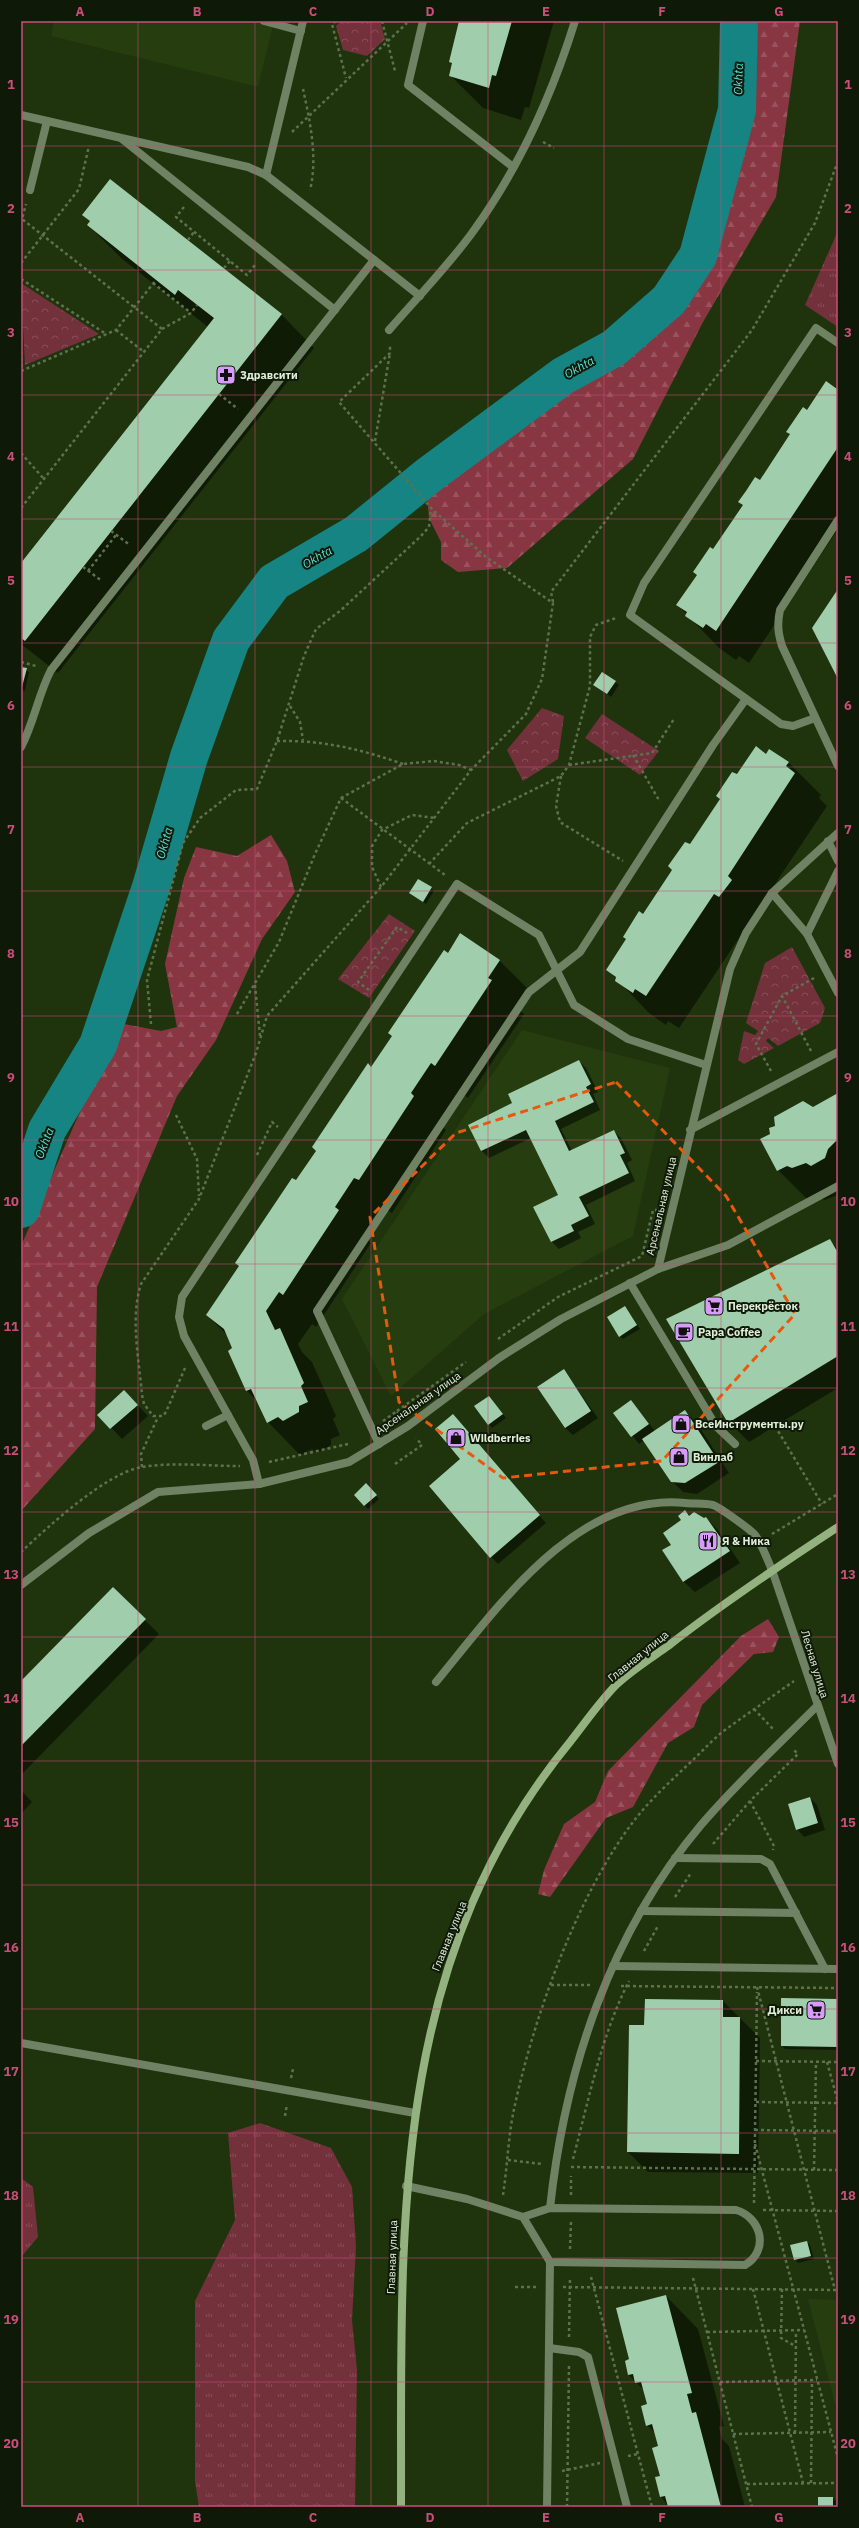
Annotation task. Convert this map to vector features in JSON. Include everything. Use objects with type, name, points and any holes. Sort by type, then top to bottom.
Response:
[{"type":"main road","name":"Главная улица","points":[[401,2507],[402,2255],[406,2186],[415,2113],[428,2037],[446,1970],[488,1866],[540,1779],[617,1684],[706,1616],[772,1570],[838,1527]]},
{"type":"street","points":[[264,21],[301,31]]},
{"type":"street","points":[[266,175],[304,21]]},
{"type":"street","points":[[423,21],[408,85],[513,167]]},
{"type":"street","points":[[389,330],[420,296],[472,232],[513,167],[562,60],[575,21]]},
{"type":"street","points":[[21,115],[248,167],[266,175],[420,296]]},
{"type":"street","points":[[30,190],[47,121]]},
{"type":"street","points":[[120,138],[335,310]]},
{"type":"street","points":[[21,747],[30,730],[40,691],[51,670],[374,260]]},
{"type":"street","points":[[815,718],[793,726],[781,724],[630,615],[644,583],[816,328],[838,343]]},
{"type":"street","points":[[838,520],[780,610],[778,621],[778,634],[782,646],[838,766]]},
{"type":"street","points":[[379,1444],[317,1311],[529,992],[580,952],[746,699]]},
{"type":"street","name":"Арсенальная улица","points":[[21,1585],[89,1533],[158,1492],[259,1484],[349,1462],[408,1426],[499,1358],[561,1318],[658,1269],[690,1130],[730,969],[746,933],[772,893],[838,833]]},
{"type":"street","points":[[828,841],[838,861]]},
{"type":"street","points":[[807,934],[838,871]]},
{"type":"street","points":[[259,1484],[253,1460],[184,1336],[179,1318],[182,1297],[457,884],[539,934],[574,1005],[628,1039],[706,1065]]},
{"type":"street","points":[[772,893],[807,934],[838,993]]},
{"type":"street","points":[[690,1130],[838,1052]]},
{"type":"street","points":[[658,1269],[728,1245],[838,1186]]},
{"type":"street","points":[[630,1283],[716,1426],[735,1444]]},
{"type":"street","points":[[206,1426],[228,1415]]},
{"type":"street","name":"Лесная улица","points":[[436,1682],[499,1606],[557,1548],[596,1522],[629,1508],[670,1501],[714,1505],[754,1534],[772,1570],[807,1671],[817,1706],[838,1764]]},
{"type":"street","points":[[550,2208],[555,2166],[573,2075],[590,2020],[613,1966],[641,1911],[675,1858],[741,1781],[817,1706]]},
{"type":"street","points":[[675,1858],[761,1859],[770,1864],[826,1969]]},
{"type":"street","points":[[641,1911],[796,1913]]},
{"type":"street","points":[[613,1966],[838,1969]]},
{"type":"street","points":[[21,2043],[415,2113]]},
{"type":"street","points":[[406,2186],[467,2199],[523,2217],[550,2208],[736,2210],[745,2213],[754,2225],[761,2242],[759,2252],[754,2260],[745,2265],[550,2262]]},
{"type":"street","points":[[523,2217],[550,2262],[547,2507]]},
{"type":"street","points":[[549,2348],[579,2352],[588,2357],[627,2507]]},
{"type":"path","points":[[336,21],[332,24],[346,78]]},
{"type":"path","points":[[382,21],[396,76],[408,85]]},
{"type":"path","points":[[288,136],[346,78],[409,21]]},
{"type":"path","points":[[301,83],[309,116],[314,173],[306,206]]},
{"type":"path","points":[[21,263],[79,189],[92,131]]},
{"type":"path","points":[[158,1417],[148,1410],[142,1395],[136,1311],[137,1297],[141,1284],[199,1199],[261,1038],[267,1016],[381,887],[471,770],[526,714],[542,679],[553,603],[551,592],[752,330],[815,223],[838,161]]},
{"type":"path","points":[[30,190],[22,220],[162,329]]},
{"type":"path","points":[[193,196],[176,217],[247,275],[264,253]]},
{"type":"path","points":[[188,240],[194,232]]},
{"type":"path","points":[[224,268],[230,261]]},
{"type":"path","points":[[21,279],[106,334]]},
{"type":"path","points":[[21,352],[22,370],[116,330],[156,280]]},
{"type":"path","points":[[153,283],[191,313]]},
{"type":"path","points":[[21,508],[162,329],[191,313],[197,305]]},
{"type":"path","points":[[116,330],[144,352]]},
{"type":"path","points":[[375,442],[390,353],[389,330]]},
{"type":"path","points":[[390,353],[339,402],[432,509],[486,557],[553,603]]},
{"type":"path","points":[[219,394],[250,418]]},
{"type":"path","points":[[21,453],[44,479]]},
{"type":"path","points":[[151,1024],[148,1005],[147,980],[183,843],[200,818],[236,790],[257,789],[290,705],[304,656],[316,629],[340,611],[420,537],[429,527],[432,509]]},
{"type":"path","points":[[111,531],[142,555]]},
{"type":"path","points":[[88,571],[116,535]]},
{"type":"path","points":[[83,567],[114,591]]},
{"type":"path","points":[[630,615],[596,625],[590,637],[590,686],[569,765],[561,776],[556,806],[560,822],[634,868]]},
{"type":"path","points":[[290,705],[300,722],[303,740]]},
{"type":"path","points":[[569,765],[652,753],[674,719]]},
{"type":"path","points":[[277,740],[303,740],[341,744],[403,764]]},
{"type":"path","points":[[633,755],[668,816]]},
{"type":"path","points":[[237,1014],[279,942],[315,854],[341,798],[403,764],[434,761],[459,765],[471,770]]},
{"type":"path","points":[[429,864],[467,823],[561,776]]},
{"type":"path","points":[[341,798],[410,851],[457,884]]},
{"type":"path","points":[[381,887],[372,867],[372,846],[382,830],[412,815],[435,818]]},
{"type":"path","points":[[381,998],[358,982],[397,927],[419,940]]},
{"type":"path","points":[[779,1083],[756,1044],[782,996],[826,971]]},
{"type":"path","points":[[255,985],[261,1038]]},
{"type":"path","points":[[782,996],[817,1063]]},
{"type":"path","points":[[176,1115],[197,1159],[199,1199]]},
{"type":"path","points":[[493,1342],[558,1297],[642,1256],[653,1210],[671,1213]]},
{"type":"path","points":[[142,1467],[141,1454],[158,1417],[166,1412],[193,1351]]},
{"type":"path","points":[[397,1411],[468,1361]]},
{"type":"path","points":[[772,1421],[822,1504]]},
{"type":"path","points":[[758,1542],[838,1494]]},
{"type":"path","points":[[502,2210],[513,2116],[520,2087],[550,1985],[597,1878],[634,1821],[722,1732],[807,1671]]},
{"type":"path","points":[[567,2507],[571,2167],[597,2065],[612,2019],[665,1911],[701,1858],[750,1801],[798,1754],[754,1709]]},
{"type":"path","points":[[750,1801],[774,1846],[770,1864]]},
{"type":"path","points":[[754,2210],[757,1968]]},
{"type":"path","points":[[550,1985],[838,1988]]},
{"type":"path","points":[[515,2287],[837,2290],[804,2170],[757,1987]]},
{"type":"path","points":[[756,2061],[838,2062]]},
{"type":"path","points":[[814,2170],[816,2062]]},
{"type":"path","points":[[756,2102],[838,2102],[827,2062]]},
{"type":"path","points":[[755,2130],[838,2131]]},
{"type":"path","points":[[755,2144],[838,2458]]},
{"type":"path","points":[[508,2160],[571,2167],[838,2170]]},
{"type":"path","points":[[745,2213],[754,2210],[838,2211]]},
{"type":"path","points":[[590,2262],[594,2288],[652,2507]]},
{"type":"path","points":[[692,2264],[696,2289],[752,2507]]},
{"type":"path","points":[[753,2289],[803,2483]]},
{"type":"path","points":[[782,2289],[781,2338],[795,2346]]},
{"type":"path","points":[[707,2332],[804,2330]]},
{"type":"path","points":[[794,2433],[796,2331]]},
{"type":"path","points":[[811,2483],[812,2380]]},
{"type":"path","points":[[720,2382],[817,2380]]},
{"type":"path","points":[[733,2434],[831,2432]]},
{"type":"path","points":[[548,2471],[568,2471],[638,2454]]},
{"type":"path","points":[[746,2484],[838,2483]]},
{"type":"highlighted area","points":[[616,1082],[726,1196],[795,1314],[662,1461],[503,1478],[399,1402],[370,1217],[456,1133]]},
{"type":"shaded area","points":[[54,21],[274,21],[258,87],[51,36]]},
{"type":"shaded area","points":[[522,1030],[670,1068],[633,1236],[484,1314],[391,1396],[342,1299]]},
{"type":"shaded area","points":[[808,2299],[838,2300],[838,2415]]},
{"type":"green space","points":[[341,21],[380,21],[385,39],[367,56],[343,50],[336,26]]},
{"type":"green space","points":[[746,21],[800,21],[776,197],[703,322],[633,459],[507,568],[458,572],[441,560],[441,542],[429,518],[427,496],[477,458],[531,410],[662,322],[701,261],[746,112]]},
{"type":"green space","points":[[838,231],[838,327],[805,305]]},
{"type":"green space","points":[[21,283],[99,334],[25,365]]},
{"type":"green space","points":[[542,708],[564,716],[558,759],[523,781],[507,750]]},
{"type":"green space","points":[[602,714],[659,751],[640,775],[585,738]]},
{"type":"green space","points":[[271,835],[287,861],[295,892],[262,939],[216,1040],[177,1096],[97,1287],[95,1429],[21,1511],[21,1246],[119,1023],[161,1031],[177,1027],[165,964],[184,878],[196,847],[237,856]]},
{"type":"green space","points":[[389,914],[415,931],[369,998],[338,979]]},
{"type":"green space","points":[[792,947],[825,1008],[820,1023],[778,1046],[768,1038],[766,1041],[774,1048],[744,1064],[738,1060],[744,1031],[755,1035],[758,1031],[746,1023],[765,963]]},
{"type":"green space","points":[[768,1619],[779,1637],[773,1652],[754,1654],[702,1705],[694,1727],[668,1743],[633,1807],[606,1818],[550,1897],[538,1894],[544,1870],[564,1824],[595,1802],[608,1771],[741,1636]]},
{"type":"green space","points":[[260,2123],[331,2148],[352,2187],[356,2246],[352,2320],[357,2370],[355,2507],[199,2507],[195,2481],[195,2301],[235,2220],[228,2133]]},
{"type":"green space","points":[[21,2178],[33,2187],[38,2237],[21,2257]]},
{"type":"building","points":[[459,21],[512,21],[496,76],[492,75],[489,88],[449,76],[452,63],[449,62]]},
{"type":"building","points":[[110,179],[282,314],[25,641],[21,638],[21,563],[214,318],[178,290],[175,295],[87,225],[90,221],[82,215]]},
{"type":"building","points":[[826,381],[837,389],[838,387],[838,447],[716,631],[706,624],[703,628],[685,616],[687,612],[676,605],[697,575],[693,572],[710,547],[713,549],[743,505],[738,502],[755,477],[760,480],[790,434],[786,432],[803,407],[807,410]]},
{"type":"building","points":[[838,589],[838,679],[812,628]]},
{"type":"building","points":[[21,667],[27,668],[22,687],[21,687]]},
{"type":"building","points":[[602,672],[616,681],[607,694],[593,685]]},
{"type":"building","points":[[756,746],[766,754],[769,749],[789,762],[786,766],[795,773],[728,876],[732,880],[719,897],[714,894],[646,996],[635,989],[633,993],[615,981],[616,977],[606,970],[626,939],[623,937],[639,911],[643,914],[672,870],[668,866],[685,842],[690,844],[720,799],[716,796],[732,772],[737,774]]},
{"type":"building","points":[[418,879],[432,887],[423,902],[409,893]]},
{"type":"building","points":[[460,933],[500,960],[488,978],[492,980],[435,1066],[431,1063],[411,1093],[414,1096],[359,1180],[354,1178],[335,1207],[339,1210],[283,1295],[279,1292],[266,1311],[275,1330],[280,1328],[304,1383],[301,1386],[308,1402],[299,1406],[299,1412],[283,1421],[278,1417],[267,1423],[251,1389],[246,1391],[228,1351],[232,1348],[224,1329],[206,1315],[239,1266],[235,1263],[292,1178],[296,1180],[316,1151],[312,1147],[368,1063],[371,1067],[392,1036],[388,1033],[444,950],[448,953]]},
{"type":"building","points":[[579,1060],[591,1084],[586,1087],[594,1102],[555,1121],[569,1151],[614,1130],[625,1153],[620,1155],[629,1173],[579,1197],[589,1216],[571,1225],[574,1231],[551,1242],[533,1207],[558,1195],[526,1130],[481,1151],[468,1125],[512,1103],[508,1094]]},
{"type":"building","points":[[838,1093],[838,1139],[828,1149],[825,1158],[811,1166],[806,1163],[792,1168],[787,1166],[777,1171],[760,1139],[770,1134],[769,1128],[775,1126],[774,1117],[803,1101],[813,1107]]},
{"type":"building","points":[[830,1239],[838,1253],[838,1356],[728,1423],[666,1319]]},
{"type":"building","points":[[625,1306],[637,1325],[619,1337],[607,1317]]},
{"type":"building","points":[[564,1369],[591,1411],[565,1428],[537,1387]]},
{"type":"building","points":[[124,1390],[138,1405],[110,1429],[97,1415]]},
{"type":"building","points":[[489,1396],[503,1414],[488,1425],[474,1406]]},
{"type":"building","points":[[631,1400],[649,1424],[631,1437],[613,1413]]},
{"type":"building","points":[[685,1410],[719,1462],[685,1483],[671,1482],[642,1439]]},
{"type":"building","points":[[453,1414],[540,1515],[490,1558],[429,1486],[460,1459],[435,1429]]},
{"type":"building","points":[[366,1483],[377,1495],[364,1506],[354,1495]]},
{"type":"building","points":[[685,1510],[689,1516],[694,1512],[704,1518],[706,1517],[730,1551],[683,1582],[662,1550],[671,1545],[663,1533],[681,1520],[678,1516]]},
{"type":"building","points":[[113,1587],[146,1619],[21,1746],[21,1681]]},
{"type":"building","points":[[810,1797],[818,1823],[796,1830],[788,1804]]},
{"type":"building","points":[[781,1998],[838,1999],[838,2047],[781,2046]]},
{"type":"building","points":[[645,1999],[723,2000],[723,2017],[740,2017],[739,2154],[627,2152],[629,2025],[644,2025]]},
{"type":"building","points":[[807,2241],[811,2256],[794,2260],[790,2245]]},
{"type":"building","points":[[666,2295],[692,2393],[687,2394],[692,2413],[696,2412],[721,2507],[668,2507],[665,2496],[660,2497],[655,2477],[660,2476],[652,2448],[658,2446],[652,2424],[646,2426],[641,2406],[647,2404],[641,2382],[635,2383],[633,2374],[628,2375],[625,2361],[629,2359],[616,2308]]},
{"type":"building","points":[[818,2497],[833,2497],[833,2507],[818,2507]]},
{"type":"waterway","name":"Okhta","points":[[21,1209],[47,1130],[98,1045],[151,887],[189,757],[231,640],[274,582],[356,534],[429,475],[563,376],[614,348],[669,300],[698,256],[737,110],[739,21]]},
{"type":"place","name":"Здравсити","points":[[226,375]]},
{"type":"place","name":"Перекрёсток","points":[[714,1306]]},
{"type":"place","name":"Papa Coffee","points":[[684,1332]]},
{"type":"place","name":"ВсеИнструменты.ру","points":[[681,1424]]},
{"type":"place","name":"Wildberries","points":[[456,1438]]},
{"type":"place","name":"Винлаб","points":[[679,1457]]},
{"type":"place","name":"Я & Ника","points":[[708,1541]]},
{"type":"place","name":"Дикси","points":[[816,2010]]}]
